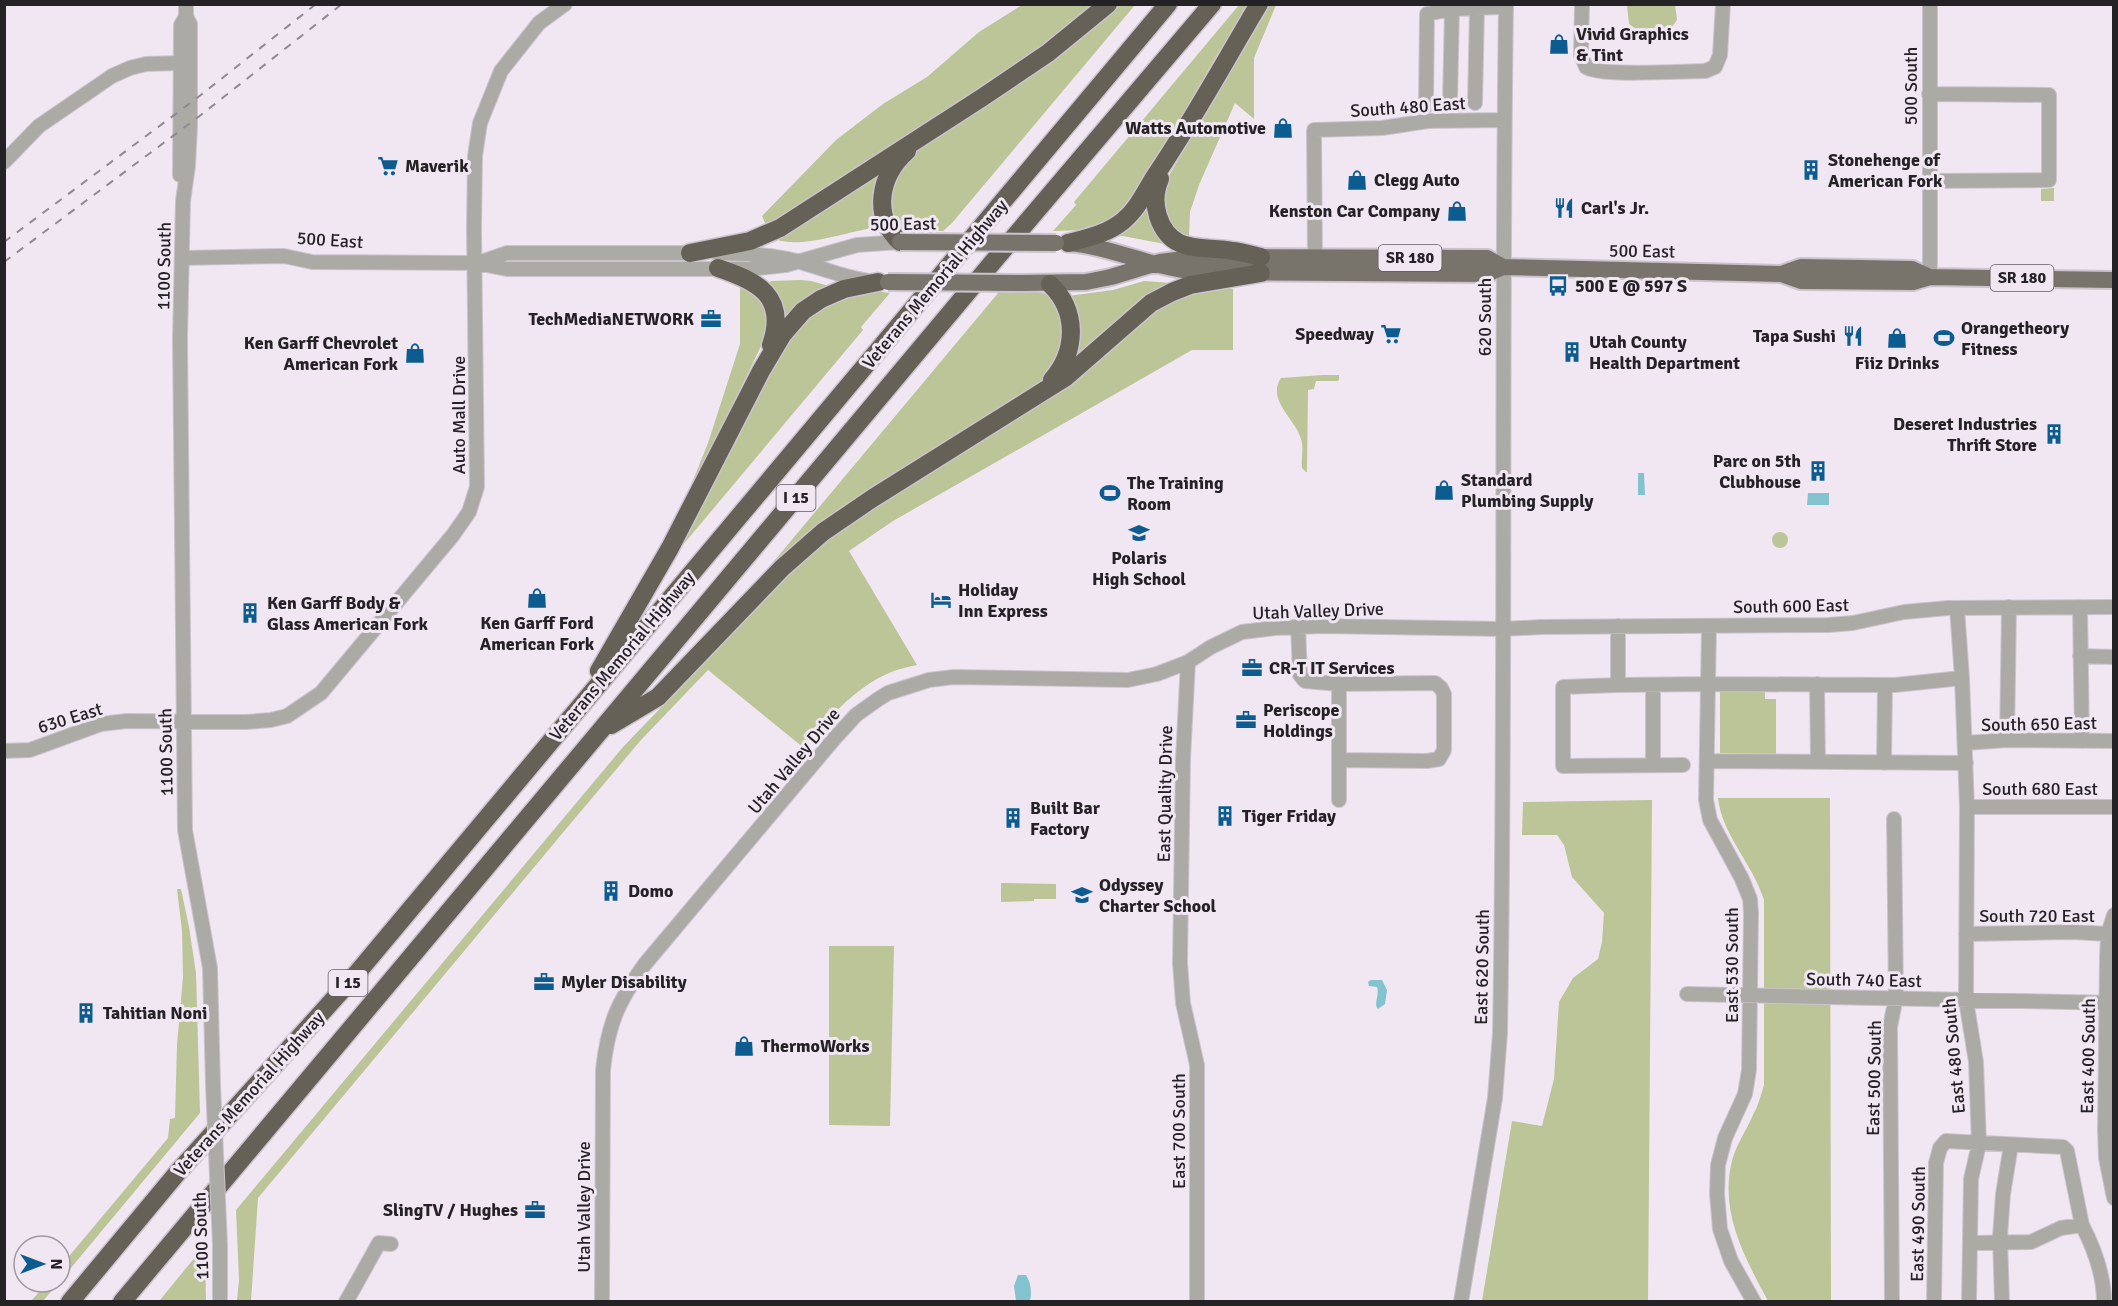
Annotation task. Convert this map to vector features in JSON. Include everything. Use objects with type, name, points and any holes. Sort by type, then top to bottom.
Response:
[{"type":"highway","points":[[690,253],[750,241],[769,233],[921,138],[1048,53],[1108,4]]},
{"type":"highway","name":"Veterans Memorial Highway","points":[[70,1302],[178,1172],[352,979],[1168,4]]},
{"type":"highway","name":"Veterans Memorial Highway","points":[[122,1302],[999,254],[1212,4]]},
{"type":"highway","points":[[1062,243],[1104,233],[1126,218],[1137,206],[1259,4]]},
{"type":"highway","points":[[900,242],[890,232],[885,221],[882,202],[884,188],[895,163],[921,138]]},
{"type":"highway","points":[[1172,151],[1155,196],[1158,218],[1167,232],[1178,242],[1195,249],[1232,250],[1261,265]]},
{"type":"highway","points":[[599,732],[658,697],[782,568],[823,532],[1066,377],[1140,311],[1162,297],[1195,284],[1261,265]]},
{"type":"highway","points":[[718,268],[756,284],[767,295],[771,303],[775,316],[775,328],[761,371]]},
{"type":"highway","points":[[574,713],[687,518],[761,371],[783,334],[807,308],[834,292],[883,282]]},
{"type":"highway","points":[[1035,395],[1062,367],[1071,342],[1068,309],[1061,295],[1050,284]]},
{"type":"main road","name":"500 East","points":[[900,242],[1062,243],[1102,248],[1151,264]]},
{"type":"main road","name":"500 East","points":[[883,282],[1050,284],[1093,281],[1151,264],[1197,257],[1261,265],[1487,274],[1503,267],[1781,274],[1802,281],[1814,282],[1913,282],[1930,277],[2114,280]]},
{"type":"main road","name":"500 East","points":[[1261,265],[1315,258],[1487,258],[1503,267]]},
{"type":"street","name":"Auto Mall Drive","points":[[183,722],[271,720],[287,716],[321,693],[453,535],[469,512],[477,487],[475,156],[480,123],[501,71],[539,23],[565,4]]},
{"type":"street","points":[[1426,106],[1427,14],[1452,9],[1497,7],[1504,4]]},
{"type":"street","name":"620 South","points":[[1503,629],[1504,4]]},
{"type":"street","points":[[1581,4],[1581,55],[1586,67],[1595,71],[1638,72],[1705,71],[1715,67],[1720,55],[1723,4]]},
{"type":"street","name":"500 South","points":[[1930,4],[1930,277]]},
{"type":"street","points":[[1475,103],[1477,8]]},
{"type":"street","points":[[1450,102],[1452,9]]},
{"type":"street","name":"1100 South","points":[[186,11],[181,26],[179,150],[183,201],[180,339],[185,830],[210,968],[220,1302]]},
{"type":"street","name":"1100 South","points":[[183,201],[189,157],[191,97],[190,24],[186,11]]},
{"type":"street","points":[[4,162],[39,126],[112,76],[146,64],[180,63]]},
{"type":"street","points":[[1929,94],[2049,95],[2049,180],[1930,181]]},
{"type":"street","name":"South 480 East","points":[[1315,258],[1314,130],[1382,128],[1428,121],[1504,120]]},
{"type":"street","name":"500 East","points":[[182,258],[284,256],[312,261],[476,263],[507,268],[761,268],[799,262],[848,246],[900,242]]},
{"type":"street","name":"500 East","points":[[476,263],[507,253],[756,254],[799,262],[840,276],[883,282]]},
{"type":"street","points":[[2007,740],[2009,607]]},
{"type":"street","points":[[2080,607],[2082,741]]},
{"type":"street","name":"South 600 East","points":[[1503,629],[1853,623],[1904,612],[1957,608],[2114,608]]},
{"type":"street","name":"East 480 South","points":[[1957,608],[1966,743],[1966,1000],[1976,1062],[1979,1144],[1971,1179],[1969,1302]]},
{"type":"street","points":[[1298,626],[1302,678],[1311,682],[1339,684],[1438,684],[1444,694],[1444,750],[1439,759],[1427,761],[1339,760]]},
{"type":"street","name":"Utah Valley Drive","points":[[602,1302],[603,1070],[606,1046],[615,1012],[627,989],[645,964],[849,722],[888,693],[929,680],[954,677],[1128,680],[1157,674],[1188,662],[1211,646],[1242,632],[1298,626],[1503,629]]},
{"type":"street","points":[[1618,626],[1618,685]]},
{"type":"street","name":"East 530 South","points":[[1709,626],[1706,800],[1710,820],[1743,879],[1750,899],[1749,1070],[1744,1094],[1725,1138],[1718,1165],[1717,1194],[1720,1229],[1731,1261],[1754,1302]]},
{"type":"street","name":"East 620 South","points":[[1461,1302],[1493,1115],[1497,1072],[1500,994],[1503,629]]},
{"type":"street","points":[[2080,656],[2114,657]]},
{"type":"street","name":"East Quality Drive","points":[[1180,963],[1183,759],[1188,662]]},
{"type":"street","points":[[1683,765],[1563,766],[1563,687],[1709,684],[1885,685],[1962,678]]},
{"type":"street","points":[[1339,684],[1339,800]]},
{"type":"street","points":[[1817,684],[1818,762]]},
{"type":"street","points":[[1653,685],[1653,765]]},
{"type":"street","points":[[1884,763],[1885,685]]},
{"type":"street","name":"630 East","points":[[4,751],[30,750],[101,724],[127,721],[183,722]]},
{"type":"street","name":"South 650 East","points":[[1966,743],[2007,740],[2114,741]]},
{"type":"street","points":[[1707,761],[1966,763]]},
{"type":"street","name":"South 680 East","points":[[1967,807],[2114,807]]},
{"type":"street","name":"East 500 South","points":[[1892,1302],[1890,1027],[1896,997],[1894,819]]},
{"type":"street","name":"East 400 South","points":[[2114,915],[2108,934],[2110,1144],[2114,1198]]},
{"type":"street","name":"South 720 East","points":[[1966,934],[2073,932],[2108,934]]},
{"type":"street","name":"East 700 South","points":[[1180,963],[1183,1002],[1197,1065],[1197,1302]]},
{"type":"street","name":"South 740 East","points":[[1687,994],[2110,1003]]},
{"type":"street","name":"East 490 South","points":[[1934,1302],[1936,1162],[1940,1148],[1946,1141],[1979,1144]]},
{"type":"street","points":[[1979,1144],[2057,1146],[2067,1151],[2082,1225],[2097,1262],[2104,1289],[2104,1302]]},
{"type":"street","points":[[2002,1301],[2000,1243],[2003,1194],[2011,1145]]},
{"type":"street","points":[[1970,1243],[2031,1242],[2061,1228],[2082,1225]]},
{"type":"street","points":[[346,1302],[379,1243],[391,1244]]},
{"type":"green space","points":[[1022,5],[1094,5],[1002,73],[819,194],[766,225],[762,216],[836,140],[883,104],[927,77],[979,32]]},
{"type":"green space","points":[[1117,5],[1135,5],[952,223],[943,231],[899,228],[887,205],[903,159],[1099,21]]},
{"type":"green space","points":[[1239,5],[1250,5],[1218,53],[1136,197],[1115,220],[1085,230],[1053,231],[1076,205],[1074,202]]},
{"type":"green space","points":[[1268,5],[1276,5],[1254,58],[1254,119],[1235,103],[1199,185],[1190,212],[1189,237],[1176,229],[1167,216],[1163,201],[1163,186]]},
{"type":"green space","points":[[1627,5],[1675,5],[1677,20],[1672,27],[1636,29],[1629,24]]},
{"type":"green space","points":[[887,162],[880,227],[812,241],[786,242],[775,239]]},
{"type":"green space","points":[[2054,188],[2054,201],[2041,201],[2041,189]]},
{"type":"green space","points":[[1147,200],[1170,245],[1123,236],[1109,237]]},
{"type":"green space","points":[[801,280],[829,286],[782,325],[765,286],[771,281]]},
{"type":"green space","points":[[1144,281],[1172,283],[1068,368],[1068,296],[1113,290]]},
{"type":"green space","points":[[740,286],[752,292],[754,296],[757,293],[768,314],[767,334],[681,510],[708,443],[740,344]]},
{"type":"green space","points":[[1220,288],[1233,289],[1233,350],[1192,350],[893,521],[849,551],[917,665],[889,673],[864,687],[832,715],[804,748],[708,670],[641,740],[258,1198],[251,1301],[237,1301],[239,1280],[236,1210],[623,747],[799,564],[837,533],[927,474],[1168,302],[1196,292]]},
{"type":"green space","points":[[875,291],[890,293],[861,327],[863,330],[672,558],[782,341],[823,301]]},
{"type":"green space","points":[[999,292],[1037,292],[1051,295],[1067,325],[1052,374],[739,603]]},
{"type":"green space","points":[[1339,375],[1339,379],[1338,381],[1316,381],[1314,389],[1308,390],[1306,472],[1302,468],[1301,439],[1279,402],[1277,386],[1281,378]]},
{"type":"green space","points":[[1780,532],[1788,540],[1780,548],[1772,540]]},
{"type":"green space","points":[[1720,691],[1765,691],[1765,699],[1776,699],[1776,754],[1720,753]]},
{"type":"green space","points":[[1718,798],[1830,798],[1831,1301],[1768,1301],[1736,1234],[1729,1198],[1732,1161],[1764,1085],[1764,900],[1753,874],[1725,824]]},
{"type":"green space","points":[[1652,800],[1648,1301],[1482,1301],[1512,1121],[1542,1126],[1554,1079],[1559,1002],[1573,978],[1598,959],[1602,942],[1604,913],[1572,877],[1564,845],[1557,835],[1522,835],[1523,802]]},
{"type":"green space","points":[[1001,883],[1056,884],[1056,899],[1001,902]]},
{"type":"green space","points":[[177,889],[181,889],[196,973],[200,1113],[72,1267],[72,1253],[168,1138],[170,1119],[175,1118],[177,1045],[183,977],[182,931]]},
{"type":"green space","points":[[829,946],[894,946],[890,1126],[829,1125]]},
{"type":"green space","points":[[205,1245],[206,1301],[158,1301],[160,1300]]},
{"type":"green space","points":[[37,1294],[49,1294],[43,1301],[31,1301]]},
{"type":"water","points":[[1638,473],[1644,473],[1645,495],[1638,495]]},
{"type":"water","points":[[1808,493],[1829,493],[1829,505],[1807,505]]},
{"type":"water","points":[[1382,980],[1387,990],[1385,1004],[1378,1009],[1376,1005],[1377,987],[1369,986],[1368,982]]},
{"type":"water","points":[[1018,1275],[1026,1275],[1028,1278],[1031,1288],[1030,1301],[1016,1301],[1014,1286]]},
{"type":"railway","points":[[4,242],[197,98],[316,4]]},
{"type":"railway","points":[[4,262],[197,118],[342,4]]},
{"type":"place","name":"Vivid Graphics & Tint","points":[[1559,44]]},
{"type":"place","name":"Watts Automotive","points":[[1283,128]]},
{"type":"place","name":"Maverik","points":[[388,166]]},
{"type":"place","name":"Stonehenge of American Fork","points":[[1811,170]]},
{"type":"place","name":"Clegg Auto","points":[[1357,180]]},
{"type":"place","name":"Carl's Jr.","points":[[1564,208]]},
{"type":"place","name":"Kenston Car Company","points":[[1457,211]]},
{"type":"place","name":"500 E @ 597 S","points":[[1558,286]]},
{"type":"place","name":"TechMediaNETWORK","points":[[711,319]]},
{"type":"place","name":"Speedway","points":[[1391,334]]},
{"type":"place","name":"Tapa Sushi","points":[[1853,336]]},
{"type":"place","name":"Fiiz Drinks","points":[[1897,338]]},
{"type":"place","name":"Orangetheory Fitness","points":[[1944,338]]},
{"type":"place","name":"Utah County Health Department","points":[[1572,352]]},
{"type":"place","name":"Ken Garff Chevrolet American Fork","points":[[415,353]]},
{"type":"place","name":"Deseret Industries Thrift Store","points":[[2054,434]]},
{"type":"place","name":"Parc on 5th Clubhouse","points":[[1818,471]]},
{"type":"place","name":"Standard Plumbing Supply","points":[[1444,490]]},
{"type":"place","name":"The Training Room","points":[[1110,493]]},
{"type":"place","name":"Polaris High School","points":[[1139,533]]},
{"type":"place","name":"Ken Garff Ford American Fork","points":[[537,598]]},
{"type":"place","name":"Holiday Inn Express","points":[[941,600]]},
{"type":"place","name":"Ken Garff Body & Glass American Fork","points":[[250,613]]},
{"type":"place","name":"CR-T IT Services","points":[[1252,668]]},
{"type":"place","name":"Periscope Holdings","points":[[1246,720]]},
{"type":"place","name":"Tiger Friday","points":[[1225,816]]},
{"type":"place","name":"Built Bar Factory","points":[[1013,818]]},
{"type":"place","name":"Domo","points":[[611,891]]},
{"type":"place","name":"Odyssey Charter School","points":[[1082,895]]},
{"type":"place","name":"Myler Disability","points":[[544,982]]},
{"type":"place","name":"Tahitian Noni","points":[[86,1013]]},
{"type":"place","name":"ThermoWorks","points":[[744,1046]]},
{"type":"place","name":"SlingTV / Hughes","points":[[535,1210]]}]
